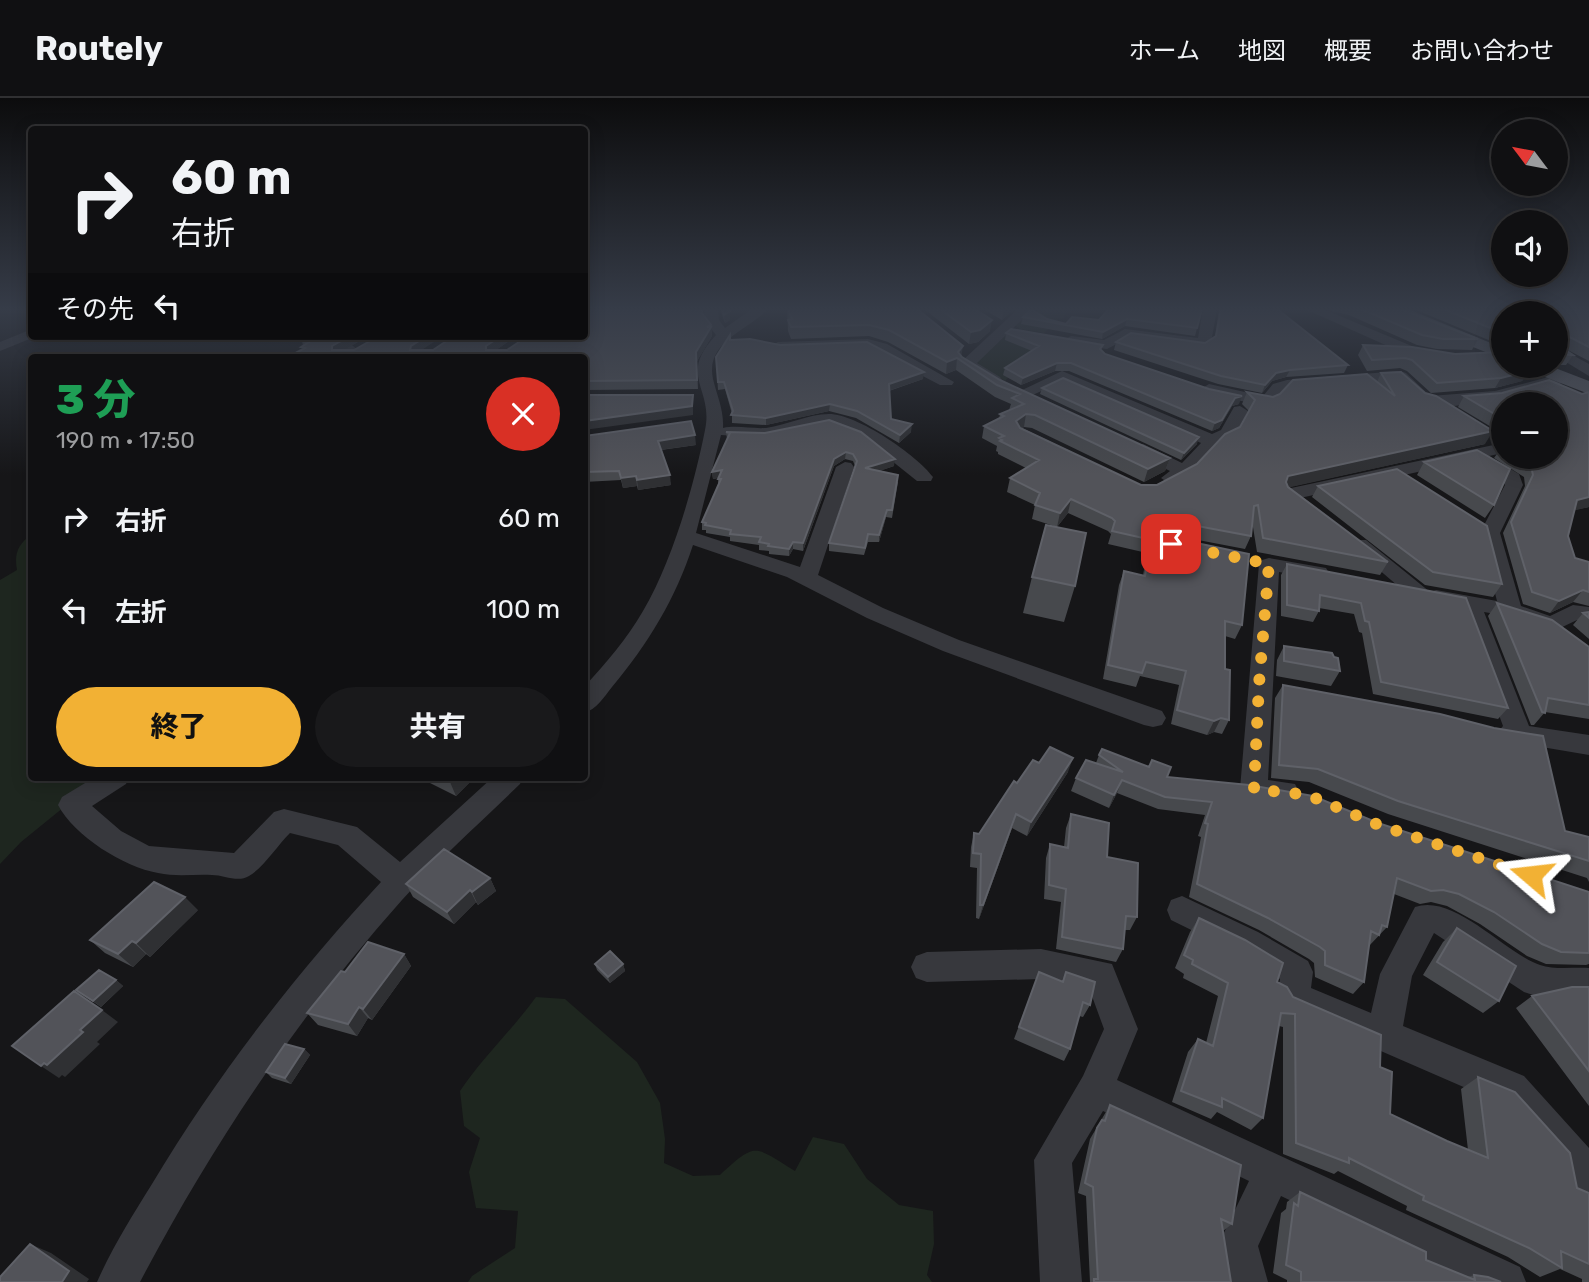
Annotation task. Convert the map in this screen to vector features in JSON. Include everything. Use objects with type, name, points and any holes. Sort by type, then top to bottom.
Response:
[{"type":"main road","points":[[1564,378],[1589,388]]},
{"type":"street","points":[[588,699],[644,627],[662,597],[685,536],[711,424],[704,397],[705,364]]},
{"type":"street","points":[[914,364],[946,382]]},
{"type":"street","points":[[967,364],[1005,387],[1047,405]]},
{"type":"street","points":[[1023,394],[1062,376],[1212,441]]},
{"type":"street","points":[[1187,382],[1267,402],[1279,387],[1287,385],[1399,376],[1426,401],[1433,401],[1495,396],[1564,378]]},
{"type":"street","points":[[1433,401],[1464,419]]},
{"type":"street","points":[[1156,486],[1185,471],[1212,441],[1228,433],[1240,411]]},
{"type":"street","points":[[711,424],[765,433],[839,419],[866,432],[924,477]]},
{"type":"street","points":[[1484,431],[1491,437]]},
{"type":"street","points":[[1119,440],[1185,471]]},
{"type":"street","points":[[1313,510],[1291,494],[1491,450]]},
{"type":"street","points":[[1474,456],[1512,478],[1514,485],[1484,529],[1511,610]]},
{"type":"street","points":[[807,577],[845,467]]},
{"type":"street","points":[[1395,472],[1419,488]]},
{"type":"street","points":[[1346,534],[1420,593]]},
{"type":"street","points":[[685,536],[744,553],[807,577],[839,593],[844,600],[886,618],[1074,691],[1153,718]]},
{"type":"street","points":[[1244,559],[1345,578]]},
{"type":"street","points":[[1269,564],[1254,789],[1308,795]]},
{"type":"street","points":[[1370,583],[1511,610],[1561,632],[1573,612],[1589,614]]},
{"type":"street","points":[[1470,604],[1519,734]]},
{"type":"street","points":[[1259,684],[1285,689]]},
{"type":"street","points":[[1483,730],[1589,745]]},
{"type":"street","points":[[111,781],[72,805],[112,842],[157,861],[225,862],[239,867],[284,820],[347,835],[402,881]]},
{"type":"street","points":[[118,1282],[186,1165],[244,1075],[294,1006],[402,881],[506,781]]},
{"type":"street","points":[[1182,910],[1247,942],[1297,972],[1294,997],[1511,1089],[1589,1176]]},
{"type":"street","points":[[1384,1034],[1396,974],[1426,917],[1446,924],[1536,981],[1589,983]]},
{"type":"street","points":[[927,967],[1041,964],[1101,975],[1121,1029],[1096,1089],[1053,1160],[1061,1282]]},
{"type":"street","points":[[1096,1089],[1505,1282]]},
{"type":"street","points":[[1247,1282],[1238,1245],[1272,1174]]},
{"type":"shaded area","points":[[978,364],[1021,364],[1005,381]]},
{"type":"shaded area","points":[[28,538],[28,781],[96,781],[21,842],[0,864],[0,580],[17,570],[16,559],[23,542]]},
{"type":"shaded area","points":[[536,997],[565,999],[637,1062],[660,1103],[665,1139],[664,1163],[693,1176],[720,1175],[749,1152],[756,1151],[771,1156],[795,1171],[813,1137],[844,1144],[867,1179],[899,1205],[933,1211],[934,1244],[927,1275],[932,1282],[468,1282],[472,1276],[515,1248],[518,1211],[476,1208],[469,1172],[480,1138],[464,1126],[460,1091]]},
{"type":"building","points":[[588,364],[696,364],[697,380],[588,381]]},
{"type":"building","points":[[717,364],[909,364],[924,372],[889,384],[891,419],[912,424],[900,435],[857,411],[830,404],[766,418],[731,415],[733,411],[724,382],[718,382]]},
{"type":"building","points":[[966,364],[974,364],[1000,380],[1170,458],[1148,469],[1035,415],[1026,414],[1016,421],[1020,428],[1141,485],[1157,485],[1197,464],[1225,434],[1240,427],[1255,400],[1247,392],[1273,397],[1280,394],[1293,380],[1367,374],[1395,396],[1381,373],[1401,372],[1425,393],[1436,396],[1491,431],[1288,476],[1288,487],[1388,562],[1263,538],[1258,505],[1254,506],[1251,536],[1176,522],[1167,525],[1163,530],[1168,537],[1249,554],[1242,625],[1225,621],[1225,669],[1230,670],[1229,720],[1221,718],[1214,721],[1177,710],[1186,671],[1146,662],[1142,673],[1108,665],[1124,571],[1145,576],[1152,540],[1112,531],[1115,521],[1112,518],[1071,499],[1060,513],[1035,505],[1040,493],[1010,478],[1039,460],[1000,441],[1002,440],[999,438],[1004,436],[984,426],[1004,416],[1000,414],[1024,404],[1012,398],[1020,394],[997,385]]},
{"type":"building","points":[[1011,364],[1054,364],[1023,378],[1005,368]]},
{"type":"building","points":[[1074,364],[1135,364],[1209,389],[1242,396],[1235,398],[1222,420],[1215,423]]},
{"type":"building","points":[[1185,364],[1348,365],[1276,373],[1265,385],[1221,376]]},
{"type":"building","points":[[1417,364],[1491,364],[1491,378],[1501,378],[1437,383]]},
{"type":"building","points":[[1063,378],[1199,437],[1184,453],[1042,388]]},
{"type":"building","points":[[1549,380],[1582,394],[1589,392],[1589,497],[1577,500],[1568,536],[1575,558],[1589,562],[1589,592],[1583,590],[1559,601],[1532,592],[1511,522],[1533,475],[1532,469],[1568,469],[1568,392],[1506,392]]},
{"type":"building","points":[[1491,394],[1491,412],[1464,396]]},
{"type":"building","points":[[588,395],[693,395],[692,406],[588,420]]},
{"type":"building","points":[[829,420],[861,432],[895,459],[865,468],[898,475],[892,510],[887,510],[879,535],[868,534],[865,548],[829,543],[857,461],[853,454],[846,452],[834,459],[803,543],[793,542],[789,549],[768,546],[769,544],[759,542],[761,537],[730,534],[731,530],[702,522],[721,479],[718,479],[722,470],[712,472],[730,433],[726,432],[765,433]]},
{"type":"building","points":[[691,421],[695,435],[658,441],[670,475],[637,480],[636,476],[621,478],[619,471],[588,472],[588,435]]},
{"type":"building","points":[[1477,450],[1491,458],[1491,469],[1510,469],[1494,505],[1424,462]]},
{"type":"building","points":[[1397,469],[1487,526],[1502,584],[1433,572],[1318,486]]},
{"type":"building","points":[[1046,525],[1086,533],[1075,586],[1032,577]]},
{"type":"building","points":[[1287,564],[1466,598],[1508,708],[1381,682],[1369,622],[1365,621],[1361,603],[1320,595],[1319,611],[1287,605]]},
{"type":"building","points":[[1497,603],[1552,620],[1589,647],[1589,705],[1548,698],[1545,713],[1542,712]]},
{"type":"building","points":[[1284,646],[1332,653],[1338,658],[1340,671],[1284,661]]},
{"type":"building","points":[[1283,685],[1543,736],[1565,831],[1589,837],[1589,861],[1398,801],[1318,769],[1279,765]]},
{"type":"building","points":[[1050,747],[1073,758],[1031,822],[1016,814],[983,905],[980,905],[981,854],[973,853],[974,833],[979,834],[1014,781],[1017,783],[1033,760],[1039,763]]},
{"type":"building","points":[[1102,749],[1149,767],[1152,760],[1171,767],[1167,777],[1249,785],[1313,796],[1378,823],[1589,892],[1589,953],[1561,952],[1542,944],[1494,912],[1459,894],[1443,890],[1431,891],[1397,878],[1387,927],[1382,925],[1379,935],[1371,931],[1364,982],[1325,965],[1325,951],[1320,947],[1268,918],[1197,884],[1208,824],[1205,823],[1212,802],[1165,797],[1122,780],[1114,795],[1076,778],[1086,760],[1123,772],[1099,755]]},
{"type":"building","points":[[1071,814],[1109,823],[1107,857],[1138,863],[1137,917],[1126,916],[1123,949],[1062,937],[1066,889],[1049,885],[1050,844],[1068,848]]},
{"type":"building","points":[[444,849],[490,878],[472,892],[470,890],[447,912],[406,884]]},
{"type":"building","points":[[154,882],[185,897],[136,943],[132,941],[118,954],[90,940]]},
{"type":"building","points":[[1199,918],[1245,940],[1283,963],[1277,982],[1287,987],[1293,997],[1381,1035],[1380,1067],[1392,1072],[1390,1114],[1488,1158],[1478,1077],[1515,1092],[1570,1153],[1577,1188],[1589,1193],[1589,1264],[1561,1251],[1562,1268],[1529,1248],[1423,1200],[1424,1196],[1349,1158],[1349,1163],[1296,1143],[1295,1014],[1281,1013],[1263,1118],[1222,1098],[1222,1107],[1181,1091],[1198,1039],[1213,1046],[1228,983],[1192,964],[1193,960],[1184,955]]},
{"type":"building","points":[[1457,928],[1516,966],[1499,1001],[1437,962]]},
{"type":"building","points":[[368,942],[404,954],[363,1009],[359,1007],[348,1024],[307,1013],[341,971],[345,972]]},
{"type":"building","points":[[610,951],[623,964],[608,977],[595,964]]},
{"type":"building","points":[[99,970],[116,980],[93,1001],[76,990]]},
{"type":"building","points":[[1039,972],[1063,982],[1066,972],[1095,982],[1090,1005],[1083,1002],[1070,1049],[1019,1027]]},
{"type":"building","points":[[1572,987],[1589,987],[1589,1071],[1532,996]]},
{"type":"building","points":[[74,991],[102,1010],[80,1030],[83,1032],[47,1065],[44,1063],[41,1066],[12,1046]]},
{"type":"building","points":[[285,1044],[304,1049],[285,1078],[266,1072]]},
{"type":"building","points":[[1110,1105],[1241,1165],[1232,1224],[1221,1219],[1231,1282],[1094,1282],[1094,1279],[1098,1279],[1093,1187],[1085,1183],[1097,1128],[1102,1120],[1105,1121]]},
{"type":"building","points":[[1300,1192],[1426,1252],[1426,1260],[1475,1280],[1474,1275],[1501,1282],[1301,1282],[1301,1272],[1286,1265],[1294,1203],[1298,1206]]},
{"type":"building","points":[[30,1244],[69,1271],[62,1282],[0,1282],[0,1277]]},
{"type":"route","points":[[1171,544],[1269,564],[1254,789],[1308,795],[1379,825],[1531,875]]}]
